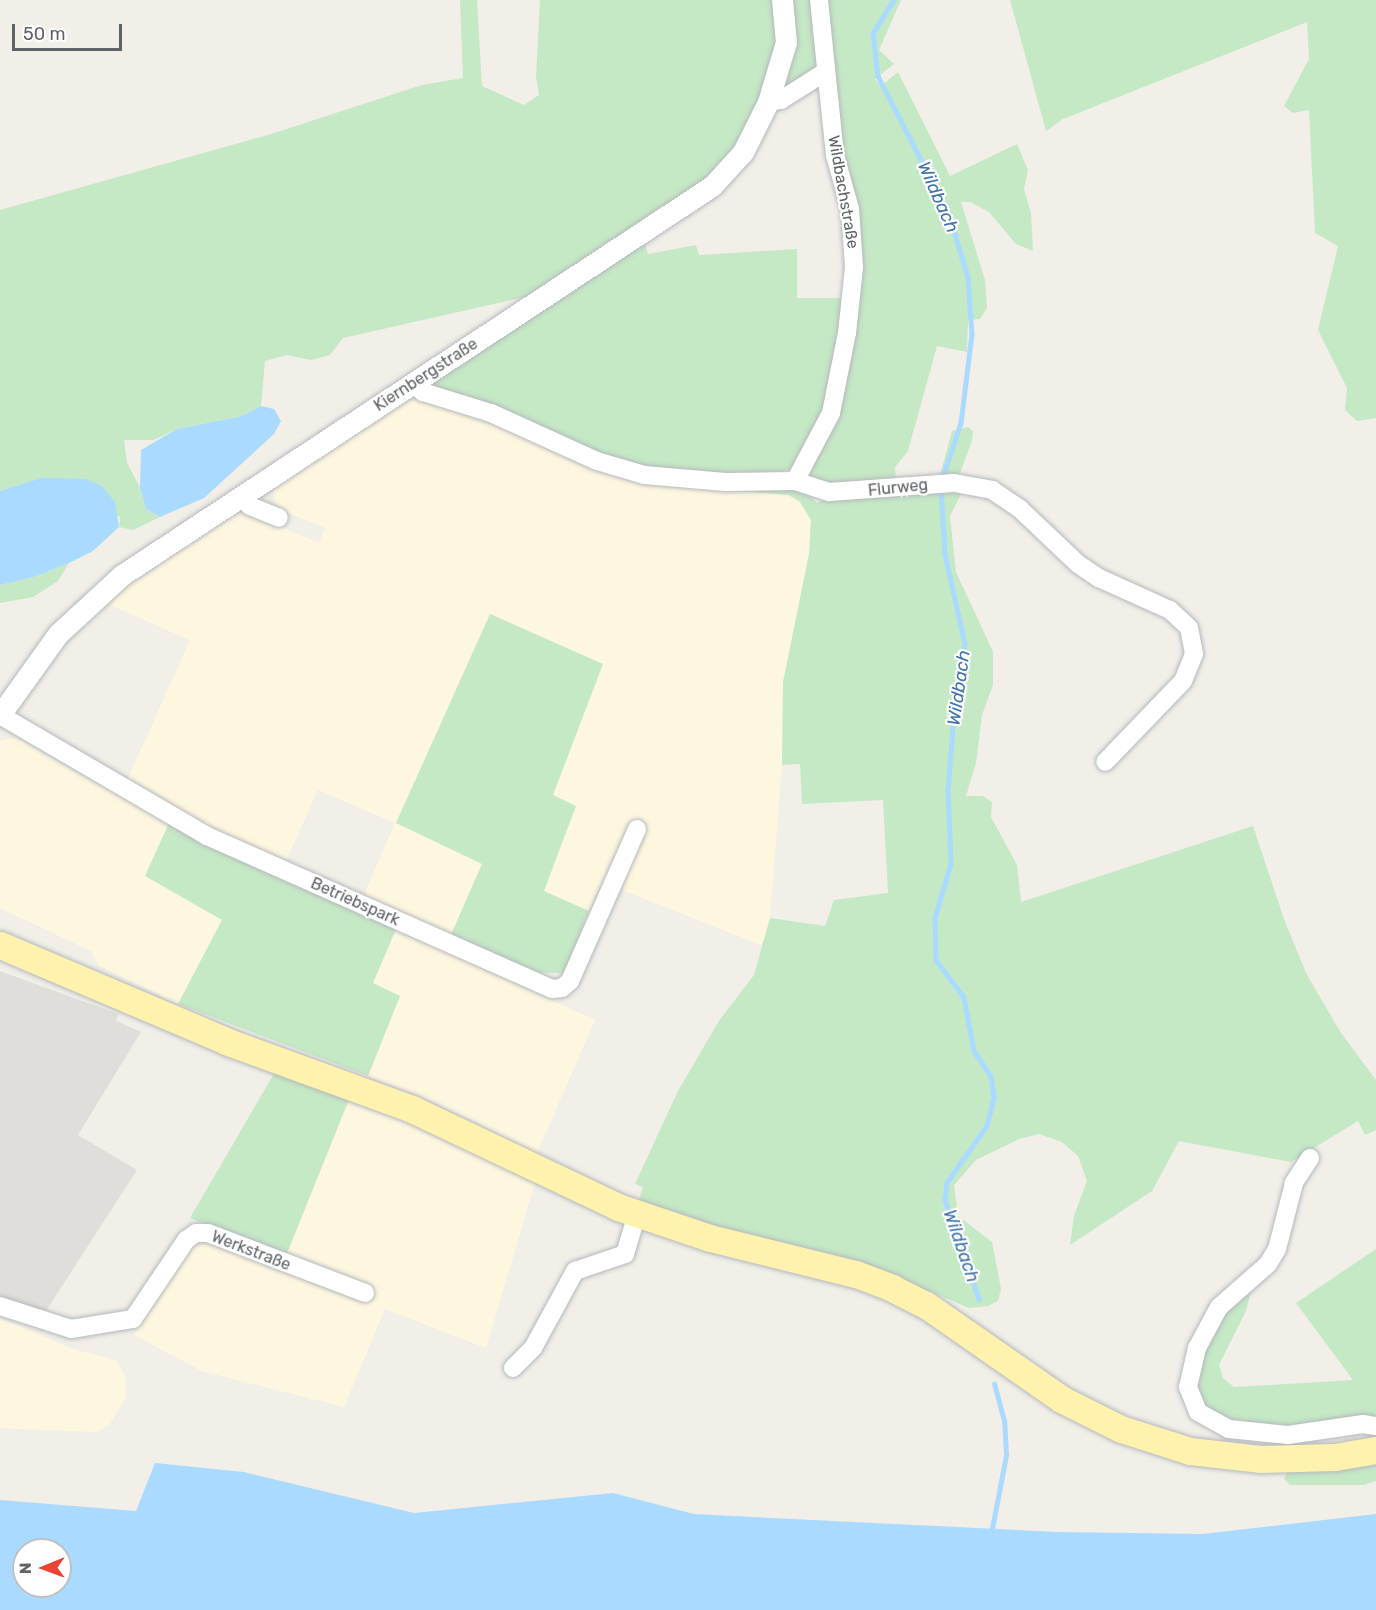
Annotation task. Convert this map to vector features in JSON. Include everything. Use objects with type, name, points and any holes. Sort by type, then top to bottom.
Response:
[{"type":"main road","points":[[0,945],[228,1042],[412,1109],[637,1214],[710,1238],[856,1274],[892,1288],[926,1305],[1061,1399],[1153,1440],[1190,1451],[1260,1460],[1335,1457],[1376,1450]]},
{"type":"street","name":"Kiernbergstraße","points":[[0,715],[58,634],[98,594],[241,496],[710,188],[743,152],[768,102],[786,42],[782,0]]},
{"type":"street","name":"Wildbachstraße","points":[[795,480],[831,413],[847,333],[855,267],[850,209],[835,155],[819,0]]},
{"type":"street","points":[[768,102],[781,99],[825,72]]},
{"type":"street","name":"Flurweg","points":[[413,384],[423,392],[491,413],[597,461],[644,475],[726,482],[795,480],[829,492],[954,483],[992,490],[1007,498],[1078,564],[1099,578],[1170,610],[1189,628],[1194,654],[1183,681],[1105,762]]},
{"type":"street","points":[[241,496],[250,506],[279,518]]},
{"type":"street","name":"Betriebspark","points":[[0,715],[207,836],[552,989],[562,988],[570,981],[637,829]]},
{"type":"street","points":[[1310,1158],[1294,1183],[1277,1249],[1268,1264],[1219,1307],[1197,1348],[1188,1387],[1198,1412],[1228,1429],[1288,1435],[1362,1424],[1376,1426]]},
{"type":"street","points":[[513,1368],[533,1348],[574,1271],[626,1254],[637,1214]]},
{"type":"street","name":"Werkstraße","points":[[0,1306],[71,1329],[133,1319],[186,1240],[196,1233],[208,1233],[365,1293]]},
{"type":"shaded area","points":[[423,400],[716,489],[789,495],[800,502],[811,520],[809,554],[783,682],[782,765],[769,928],[761,945],[602,882],[589,911],[543,891],[576,806],[552,796],[602,665],[491,614],[396,823],[482,864],[450,937],[363,898],[395,823],[318,790],[285,863],[204,826],[126,783],[190,640],[103,602],[233,513],[257,517],[319,543],[325,528],[284,511],[275,503],[273,488],[405,401]]},
{"type":"shaded area","points":[[14,737],[169,823],[145,876],[222,920],[178,1004],[99,966],[91,951],[0,908],[0,741]]},
{"type":"shaded area","points":[[396,929],[595,1020],[537,1153],[423,1097],[368,1076],[400,996],[373,983]]},
{"type":"shaded area","points":[[0,971],[118,1014],[116,1021],[141,1032],[78,1135],[137,1170],[44,1314],[0,1300]]},
{"type":"shaded area","points":[[350,1097],[432,1129],[535,1183],[486,1348],[385,1309],[344,1407],[202,1371],[134,1335],[193,1244],[209,1241],[286,1256]]},
{"type":"shaded area","points":[[0,1318],[73,1349],[116,1360],[125,1375],[126,1397],[110,1424],[97,1432],[0,1428]]},
{"type":"green space","points":[[460,0],[477,0],[482,86],[524,105],[539,95],[536,76],[540,0],[777,0],[782,15],[770,79],[738,145],[710,176],[538,294],[343,338],[330,355],[311,360],[287,355],[265,361],[261,406],[242,416],[177,429],[154,440],[124,440],[127,463],[140,487],[146,509],[160,517],[133,530],[119,527],[120,517],[41,478],[0,491],[0,210],[268,135],[422,85],[463,78]]},
{"type":"green space","points":[[788,0],[901,0],[879,50],[894,64],[875,79],[881,86],[898,72],[950,176],[1017,144],[1028,170],[1024,189],[1031,214],[1033,251],[1016,244],[989,212],[970,202],[961,202],[985,280],[987,308],[980,319],[968,320],[967,352],[937,346],[908,451],[895,467],[896,483],[818,485],[811,476],[812,463],[801,460],[791,469],[753,477],[631,467],[429,387],[430,380],[644,241],[648,254],[696,245],[699,255],[797,249],[797,298],[860,298],[860,249],[841,162],[830,77],[767,118]]},
{"type":"green space","points":[[1010,0],[1376,0],[1376,418],[1357,421],[1345,410],[1347,388],[1318,330],[1338,246],[1315,233],[1309,110],[1293,113],[1284,106],[1309,59],[1307,22],[1063,119],[1046,131]]},
{"type":"green space","points":[[968,427],[973,431],[972,441],[960,473],[939,479],[952,431]]},
{"type":"green space","points":[[773,487],[807,493],[817,503],[827,497],[963,490],[950,516],[956,572],[993,652],[993,685],[982,715],[976,763],[966,796],[983,796],[992,802],[991,817],[1017,865],[1021,902],[1253,826],[1285,922],[1307,975],[1341,1033],[1376,1080],[1376,1130],[1365,1135],[1358,1121],[1291,1162],[1179,1141],[1152,1191],[1070,1245],[1074,1216],[1087,1181],[1078,1156],[1062,1142],[1039,1134],[1019,1139],[976,1160],[954,1185],[958,1216],[992,1242],[1001,1289],[998,1301],[988,1306],[969,1308],[927,1290],[918,1293],[637,1206],[643,1187],[635,1184],[678,1091],[719,1021],[754,975],[770,918],[825,926],[834,900],[888,893],[883,800],[802,804],[800,764],[782,765],[783,682],[809,554],[811,520],[800,502],[789,495],[716,489]]},
{"type":"green space","points":[[69,563],[58,581],[33,597],[0,603],[0,585],[34,577]]},
{"type":"green space","points":[[490,614],[603,664],[553,795],[576,806],[544,891],[589,911],[564,973],[531,972],[450,937],[482,864],[396,823]]},
{"type":"green space","points":[[169,823],[396,929],[373,983],[400,996],[368,1076],[178,1004],[222,920],[145,876]]},
{"type":"green space","points":[[275,1072],[350,1097],[286,1256],[190,1218]]},
{"type":"green space","points":[[1376,1249],[1376,1416],[1324,1426],[1246,1427],[1203,1412],[1193,1381],[1213,1321],[1252,1287],[1246,1311],[1219,1365],[1223,1378],[1234,1387],[1353,1380],[1296,1303]]},
{"type":"green space","points":[[1376,1459],[1376,1481],[1363,1485],[1290,1485],[1284,1479],[1288,1471]]},
{"type":"water","points":[[261,406],[274,409],[281,421],[274,434],[204,498],[160,517],[146,509],[140,487],[141,450],[177,429],[242,416]]},
{"type":"water","points":[[41,478],[86,479],[102,486],[115,502],[119,527],[93,551],[69,563],[34,577],[0,585],[0,491]]},
{"type":"water","points":[[155,1463],[244,1472],[414,1513],[613,1493],[694,1514],[1056,1532],[1203,1534],[1376,1514],[1376,1610],[0,1610],[0,1500],[136,1511]]},
{"type":"waterway","name":"Wildbach","points":[[894,0],[873,33],[878,76],[949,214],[968,277],[972,334],[961,423],[942,480]]},
{"type":"waterway","name":"Wildbach","points":[[941,488],[945,554],[965,644],[955,702],[948,791],[951,864],[935,918],[936,960],[964,997],[974,1051],[991,1076],[994,1098],[987,1126],[947,1183],[945,1199],[979,1299]]},
{"type":"waterway","name":"Wildbach","points":[[991,1534],[1006,1455],[1004,1421],[994,1384]]}]
